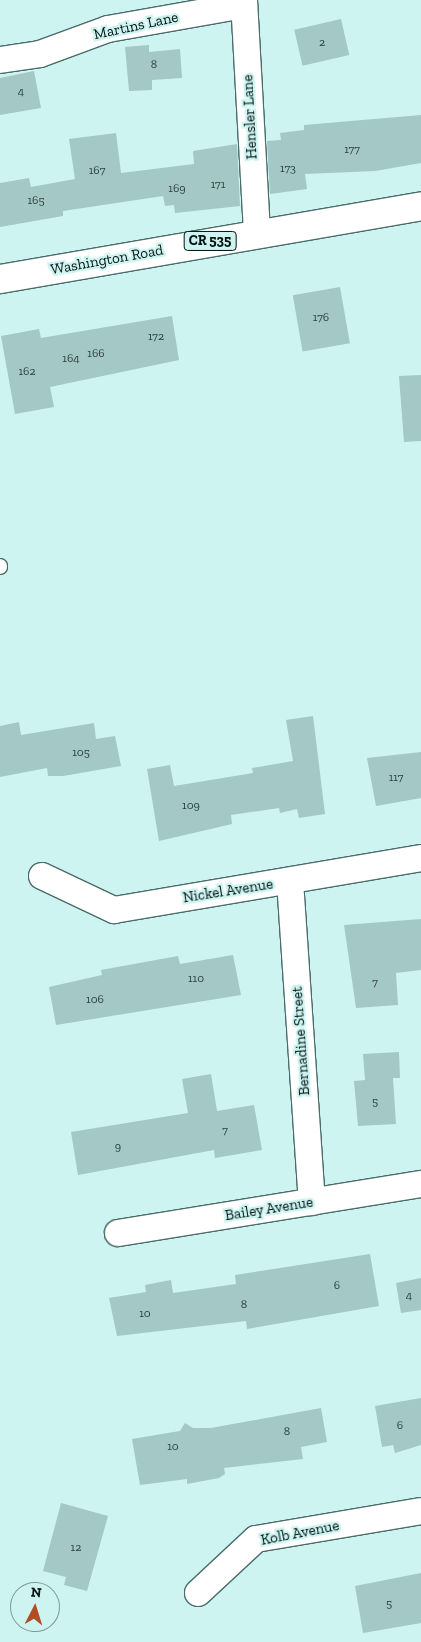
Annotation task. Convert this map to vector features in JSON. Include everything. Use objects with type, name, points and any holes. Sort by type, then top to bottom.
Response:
[{"type":"main road","name":"Washington Road","points":[[0,279],[421,206]]},
{"type":"street","name":"Martins Lane","points":[[0,60],[40,54],[108,29],[244,2]]},
{"type":"street","name":"Hensler Lane","points":[[244,2],[257,233]]},
{"type":"street","name":"Nickel Avenue","points":[[42,876],[114,910],[421,858]]},
{"type":"street","name":"Bernadine Street","points":[[290,881],[312,1202]]},
{"type":"street","name":"Bailey Avenue","points":[[118,1233],[421,1184]]},
{"type":"street","name":"Kolb Avenue","points":[[198,1593],[256,1539],[421,1511]]},
{"type":"building","points":[[341,19],[349,55],[303,66],[294,30]]},
{"type":"building","points":[[149,45],[149,52],[180,49],[182,78],[152,80],[152,90],[129,91],[125,47]]},
{"type":"building","points":[[34,71],[41,108],[0,115],[0,78]]},
{"type":"building","points":[[421,115],[421,163],[375,171],[305,174],[307,189],[270,194],[267,141],[281,140],[280,133],[304,130],[304,125]]},
{"type":"building","points":[[116,133],[121,173],[194,164],[193,151],[237,144],[240,206],[175,213],[174,205],[165,206],[163,196],[63,211],[63,216],[0,227],[0,183],[29,178],[31,187],[75,179],[69,139]]},
{"type":"building","points":[[340,287],[350,343],[303,351],[293,295]]},
{"type":"building","points":[[172,316],[179,360],[50,387],[54,407],[15,414],[1,336],[39,329],[41,338]]},
{"type":"building","points":[[421,375],[421,441],[404,442],[399,376]]},
{"type":"building","points":[[313,716],[325,814],[299,818],[297,809],[280,813],[279,808],[231,815],[232,824],[159,841],[147,769],[170,765],[174,786],[253,773],[252,768],[293,761],[286,720]]},
{"type":"building","points":[[19,722],[21,735],[94,723],[96,739],[115,736],[121,766],[63,776],[48,776],[47,768],[0,777],[0,726]]},
{"type":"building","points":[[421,752],[421,798],[376,806],[367,758]]},
{"type":"building","points":[[421,919],[421,970],[396,973],[398,1005],[356,1008],[344,925]]},
{"type":"building","points":[[233,955],[241,995],[56,1025],[49,987],[102,975],[101,970],[178,956],[180,964]]},
{"type":"building","points":[[399,1052],[400,1078],[393,1078],[396,1124],[358,1126],[354,1081],[365,1080],[363,1054]]},
{"type":"building","points":[[211,1074],[217,1111],[254,1105],[262,1150],[215,1158],[214,1150],[78,1175],[71,1132],[188,1113],[182,1079]]},
{"type":"building","points":[[370,1254],[379,1306],[247,1329],[246,1321],[117,1336],[109,1298],[146,1292],[145,1285],[171,1280],[173,1293],[236,1284],[235,1275]]},
{"type":"building","points":[[421,1278],[421,1310],[401,1313],[396,1283]]},
{"type":"building","points":[[421,1398],[421,1445],[395,1453],[393,1445],[382,1447],[375,1406]]},
{"type":"building","points":[[321,1408],[327,1442],[301,1447],[303,1459],[224,1468],[225,1474],[219,1478],[187,1484],[187,1479],[140,1485],[132,1439],[180,1431],[185,1423],[193,1428],[211,1428]]},
{"type":"building","points":[[61,1503],[108,1516],[87,1591],[64,1585],[66,1577],[43,1571]]},
{"type":"building","points":[[421,1573],[421,1623],[363,1633],[355,1586]]}]
